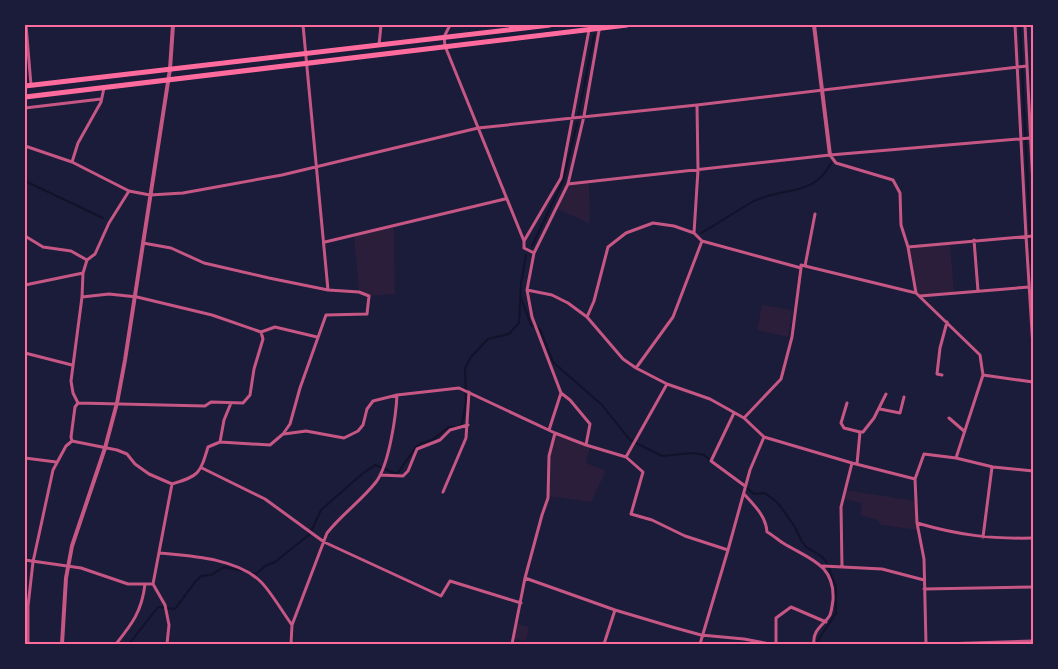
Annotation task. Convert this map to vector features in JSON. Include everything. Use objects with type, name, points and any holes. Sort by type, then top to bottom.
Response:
[{"type":"highway","points":[[28,86],[550,25]]},
{"type":"highway","points":[[25,97],[307,63],[382,56],[590,27],[627,25]]},
{"type":"street","points":[[26,25],[28,86]]},
{"type":"street","points":[[62,644],[68,566],[75,533],[105,448],[117,403],[170,69],[173,25]]},
{"type":"street","points":[[303,25],[318,167],[328,290]]},
{"type":"street","points":[[380,44],[381,25]]},
{"type":"street","points":[[814,25],[830,155],[836,163],[893,180],[900,193],[901,225],[908,247],[918,295],[980,355],[983,375],[956,458]]},
{"type":"street","points":[[1015,25],[1033,347]]},
{"type":"street","points":[[1025,25],[1033,186]]},
{"type":"street","points":[[448,26],[444,37],[445,46],[524,241],[524,248],[534,253]]},
{"type":"street","points":[[524,241],[562,178],[590,27]]},
{"type":"street","points":[[586,445],[590,424],[570,400],[561,393],[532,317],[527,290],[534,253],[568,184],[584,116],[600,27]]},
{"type":"street","points":[[25,146],[72,162],[129,191],[150,195],[183,193],[318,167],[478,128],[696,105],[1027,66]]},
{"type":"street","points":[[72,162],[78,143],[101,99],[104,88]]},
{"type":"street","points":[[25,108],[101,99]]},
{"type":"street","points":[[694,233],[698,170],[696,105]]},
{"type":"street","points":[[568,184],[830,155],[1032,138]]},
{"type":"street","points":[[78,403],[73,393],[71,381],[82,297],[83,273],[87,260],[94,254],[109,223],[129,191]]},
{"type":"street","points":[[325,242],[506,199]]},
{"type":"street","points":[[744,418],[781,379],[792,337],[803,267],[815,214]]},
{"type":"street","points":[[588,317],[608,247],[626,233],[653,223],[674,226],[694,233],[702,242],[918,295],[1029,287]]},
{"type":"street","points":[[25,236],[43,247],[71,252],[87,260]]},
{"type":"street","points":[[908,247],[1033,236]]},
{"type":"street","points":[[974,240],[978,291]]},
{"type":"street","points":[[636,368],[672,317],[702,242]]},
{"type":"street","points":[[72,441],[117,450],[127,454],[135,464],[149,474],[172,484],[190,479],[202,468],[208,447],[220,442],[270,445],[283,434],[290,424],[317,337],[326,315],[367,314],[369,296],[359,292],[328,290],[204,263],[171,248],[142,243]]},
{"type":"street","points":[[25,285],[83,273]]},
{"type":"street","points":[[527,290],[552,295],[568,303],[588,317],[623,359],[636,368],[667,384],[710,399],[744,418],[764,437],[852,463],[915,478]]},
{"type":"street","points":[[82,297],[109,294],[134,297],[212,315],[261,332],[274,327],[317,337]]},
{"type":"street","points":[[942,375],[937,374],[940,348],[947,322]]},
{"type":"street","points":[[78,403],[205,406],[211,402],[243,403],[250,395],[254,369],[263,339],[261,332]]},
{"type":"street","points":[[25,353],[72,365]]},
{"type":"street","points":[[983,375],[1033,382]]},
{"type":"street","points":[[626,457],[667,384]]},
{"type":"street","points":[[283,434],[306,431],[344,438],[358,431],[363,425],[367,409],[373,401],[397,395],[450,388],[462,389],[555,433],[626,457],[643,472],[631,514],[652,520],[685,536],[728,550]]},
{"type":"street","points":[[443,492],[466,438],[468,391]]},
{"type":"street","points":[[549,430],[561,393]]},
{"type":"street","points":[[847,403],[842,426],[863,432],[880,409],[886,394]]},
{"type":"street","points":[[291,644],[292,625],[327,533],[376,482],[384,467],[396,412],[397,395]]},
{"type":"street","points":[[880,409],[900,413],[904,397]]},
{"type":"street","points":[[72,441],[75,408],[78,403]]},
{"type":"street","points":[[220,442],[224,420],[231,403]]},
{"type":"street","points":[[734,414],[711,461],[745,486]]},
{"type":"street","points":[[949,418],[964,431]]},
{"type":"street","points":[[380,475],[402,476],[408,471],[417,449],[440,440],[450,430],[468,426]]},
{"type":"street","points":[[857,464],[860,432]]},
{"type":"street","points":[[512,644],[525,578],[548,498],[548,456],[555,433]]},
{"type":"street","points":[[700,644],[701,635],[728,550],[745,486],[764,437]]},
{"type":"street","points":[[28,644],[28,606],[33,562],[53,470],[66,446],[72,441]]},
{"type":"street","points":[[926,644],[924,559],[917,523],[915,478],[924,454],[1033,471]]},
{"type":"street","points":[[25,458],[56,462]]},
{"type":"street","points":[[842,567],[840,507],[852,463]]},
{"type":"street","points":[[983,537],[992,466]]},
{"type":"street","points":[[202,468],[265,499],[324,542],[441,596],[450,581],[521,603]]},
{"type":"street","points":[[167,644],[169,625],[165,605],[153,584],[172,484]]},
{"type":"street","points":[[744,494],[760,512],[768,532],[782,543],[822,566],[831,578],[833,589],[832,612],[826,622],[816,631],[814,644]]},
{"type":"street","points":[[917,523],[957,534],[997,539],[1033,538]]},
{"type":"street","points":[[159,553],[229,564],[260,580],[292,625]]},
{"type":"street","points":[[25,560],[81,568],[128,584],[153,584]]},
{"type":"street","points":[[822,566],[882,570],[924,580]]},
{"type":"street","points":[[525,578],[615,610],[701,635],[744,639],[770,644]]},
{"type":"street","points":[[116,644],[134,622],[144,594],[145,584]]},
{"type":"street","points":[[924,589],[1033,587]]},
{"type":"street","points":[[776,644],[776,618],[790,606],[826,622]]},
{"type":"street","points":[[604,644],[615,610]]},
{"type":"street","points":[[942,644],[1033,641]]},
{"type":"shaded area","points":[[589,182],[589,223],[555,208],[568,184]]},
{"type":"shaded area","points":[[394,226],[395,294],[369,296],[359,292],[354,235]]},
{"type":"shaded area","points":[[950,243],[954,294],[919,297],[916,293],[908,247]]},
{"type":"shaded area","points":[[762,305],[792,310],[788,337],[757,330]]},
{"type":"shaded area","points":[[555,433],[590,446],[586,463],[606,471],[591,502],[548,496],[549,456]]},
{"type":"shaded area","points":[[845,490],[916,501],[918,530],[881,525],[877,520],[860,515],[862,503],[843,499]]},
{"type":"shaded area","points":[[516,623],[529,627],[526,641],[513,638]]},
{"type":"waterway","points":[[1020,25],[1033,294]]},
{"type":"waterway","points":[[578,117],[594,35]]},
{"type":"waterway","points":[[532,246],[563,181],[577,123]]},
{"type":"waterway","points":[[701,233],[754,201],[807,186],[824,174],[831,163]]},
{"type":"waterway","points":[[25,181],[103,218]]},
{"type":"waterway","points":[[253,573],[256,574],[265,566],[275,562],[310,534],[321,510],[362,474],[375,465],[397,474],[416,447],[432,440],[449,427],[458,427],[462,424],[466,401],[465,368],[471,357],[488,339],[509,334],[519,323],[521,284],[526,255]]},
{"type":"waterway","points":[[521,298],[531,325],[540,329],[553,362],[602,405],[630,440],[662,456],[693,453],[704,455],[710,460]]},
{"type":"waterway","points":[[746,487],[754,494],[765,493],[778,503],[806,547],[826,561],[836,587]]},
{"type":"waterway","points":[[129,644],[158,607],[175,609],[201,576],[211,575],[224,567],[243,571]]},
{"type":"waterway","points":[[818,644],[817,642],[836,613],[836,587]]}]
